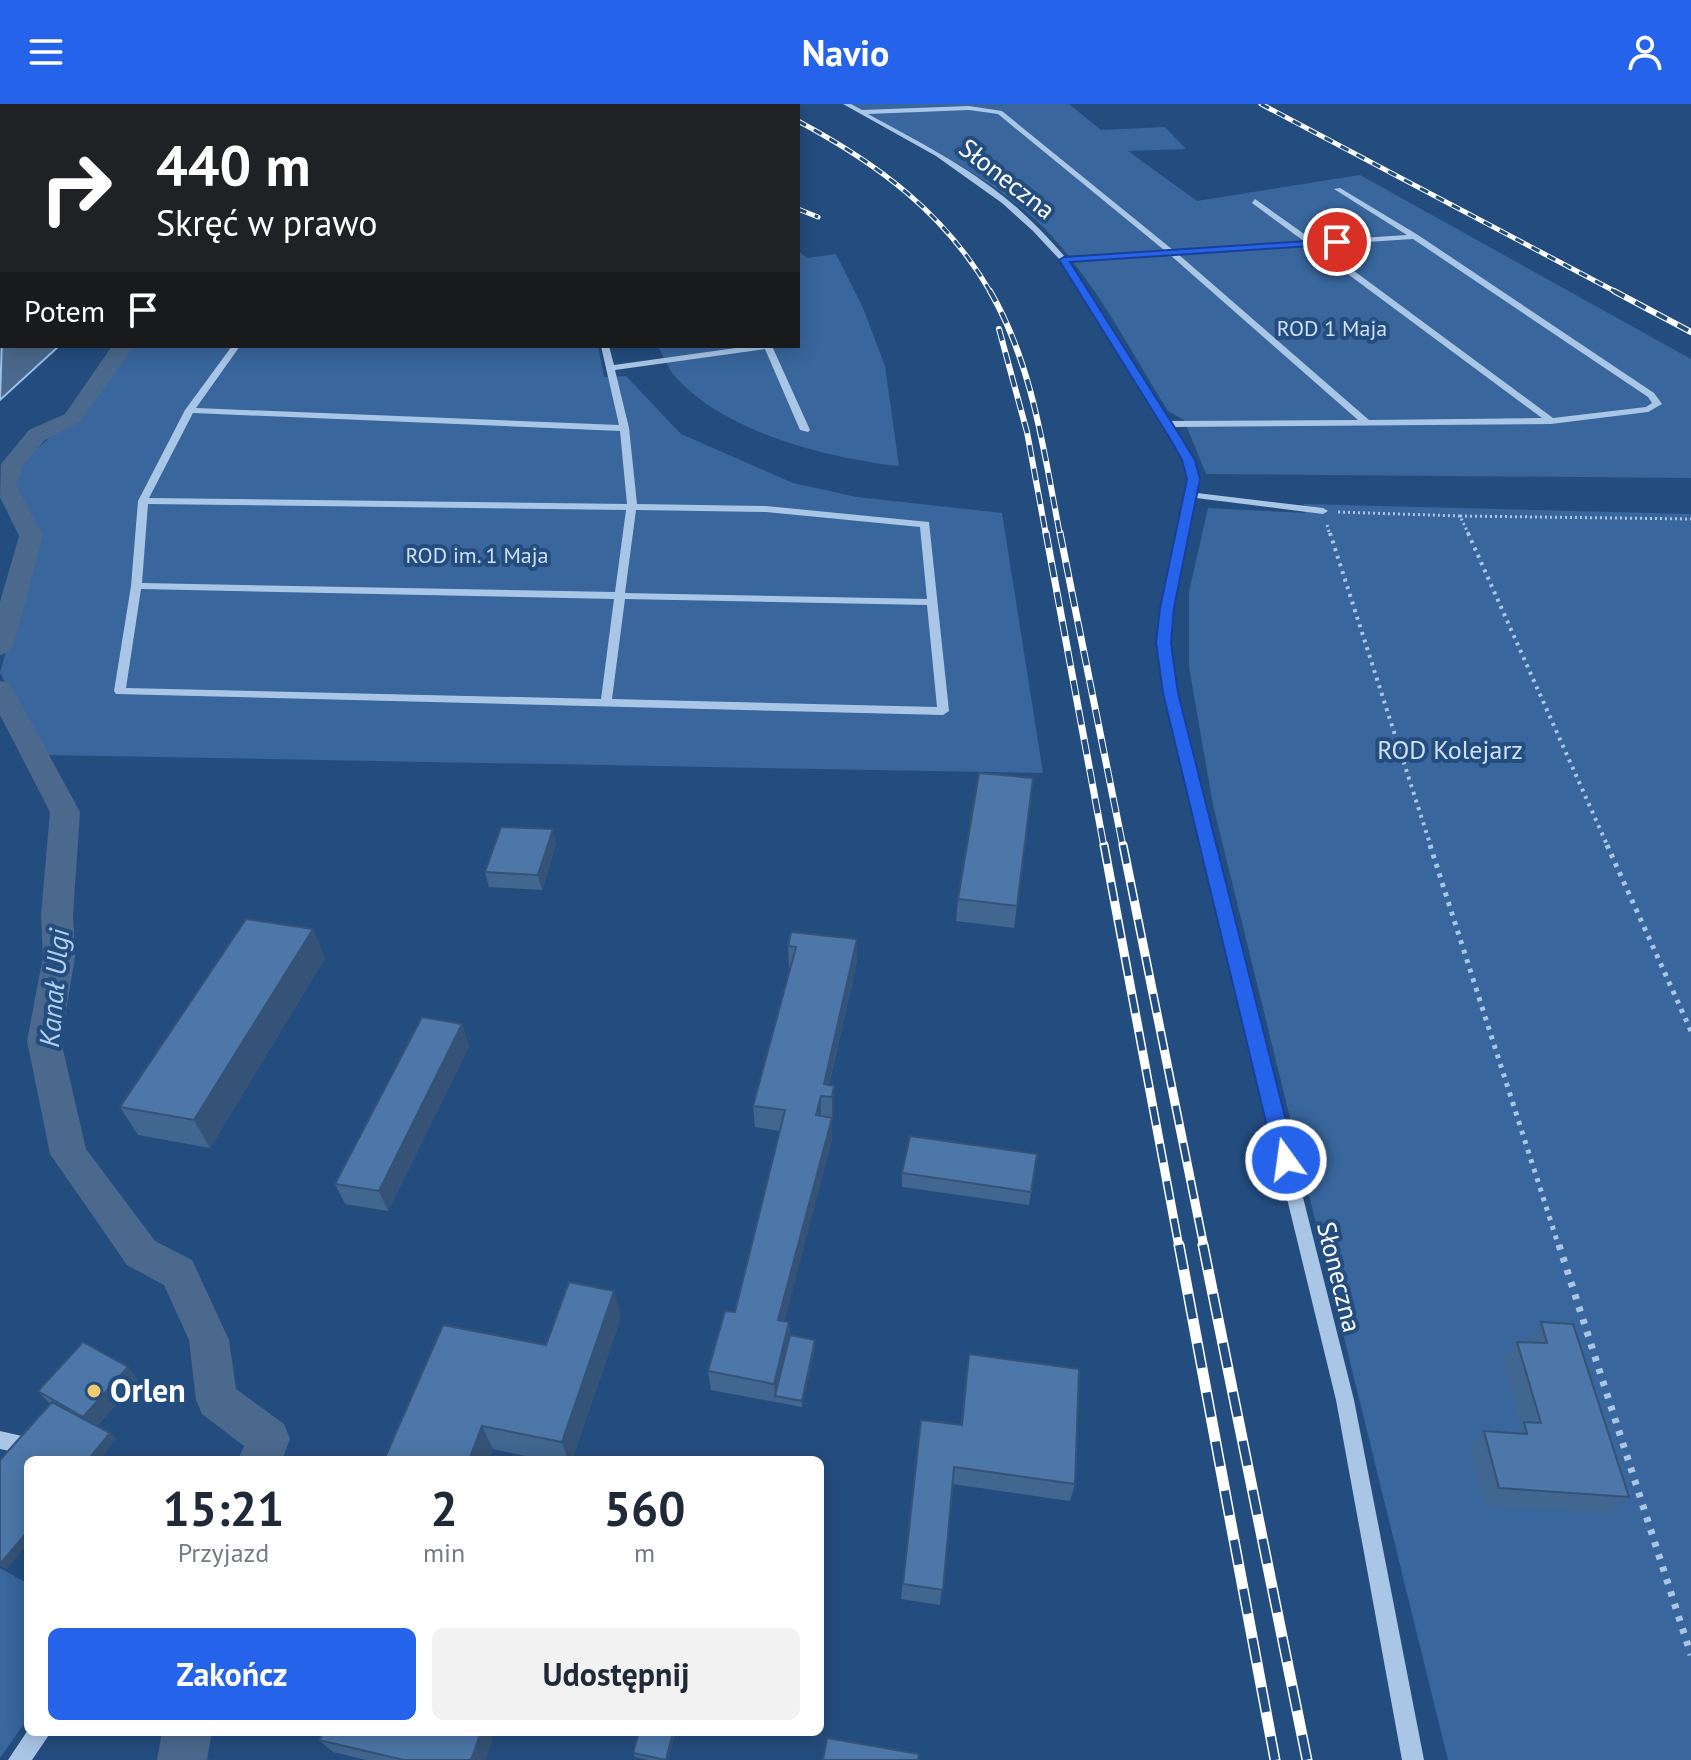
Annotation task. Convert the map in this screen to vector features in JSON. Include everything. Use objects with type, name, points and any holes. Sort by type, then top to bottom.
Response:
[{"type":"street","name":"Słoneczna","points":[[846,104],[938,155],[1005,201],[1036,229],[1064,260],[1188,460],[1194,479],[1192,495],[1167,608],[1163,643],[1170,693],[1345,1400],[1413,1760]]},
{"type":"street","points":[[860,112],[969,108],[1000,112],[1171,252],[1367,423]]},
{"type":"street","points":[[1166,424],[1551,421],[1648,409],[1657,404],[1651,395],[1338,189]]},
{"type":"street","points":[[1255,201],[1551,421]]},
{"type":"street","points":[[1064,260],[1415,237]]},
{"type":"street","points":[[143,501],[766,509],[925,524],[943,711],[120,691],[136,586],[143,501],[190,410],[235,348]]},
{"type":"street","points":[[605,348],[624,428],[631,507],[606,703]]},
{"type":"street","points":[[609,368],[754,348]]},
{"type":"street","points":[[769,348],[805,430]]},
{"type":"street","points":[[190,410],[624,428]]},
{"type":"street","points":[[1192,495],[1323,511]]},
{"type":"street","points":[[136,586],[932,602]]},
{"type":"street","points":[[0,1440],[24,1445]]},
{"type":"street","points":[[19,1760],[37,1736]]},
{"type":"path","points":[[1691,519],[1323,511],[1691,1655]]},
{"type":"path","points":[[1460,516],[1691,1031]]},
{"type":"green space","name":"ROD 1 Maja","points":[[850,104],[1069,104],[1101,130],[1165,127],[1186,149],[1128,151],[1197,201],[1360,175],[1691,359],[1691,478],[1206,474],[1184,420],[1168,411],[1096,293],[1045,229],[1024,209],[977,176]]},
{"type":"green space","points":[[800,253],[807,258],[836,254],[863,308],[885,366],[899,466],[809,449],[747,426],[719,412],[694,394],[667,364],[659,348],[800,348]]},
{"type":"green space","name":"ROD im. 1 Maja","points":[[126,348],[598,348],[604,377],[626,376],[681,434],[793,483],[857,497],[1002,513],[1043,773],[45,755],[0,673],[39,533],[9,488],[12,471],[83,408]]},
{"type":"green space","name":"ROD Kolejarz","points":[[1304,504],[1691,514],[1691,1760],[1448,1760],[1213,805],[1189,667],[1189,592],[1208,508],[1305,513]]},
{"type":"green space","points":[[0,1568],[24,1582],[24,1724],[0,1758]]},
{"type":"shaded area","points":[[2,348],[57,348],[0,400]]},
{"type":"building","points":[[979,773],[1033,778],[1017,906],[958,899]]},
{"type":"building","points":[[501,827],[553,829],[538,875],[485,872]]},
{"type":"building","points":[[246,919],[313,929],[194,1120],[120,1107]]},
{"type":"building","points":[[791,932],[857,939],[824,1084],[834,1086],[832,1097],[821,1096],[816,1115],[832,1118],[778,1320],[789,1322],[774,1384],[708,1371],[725,1311],[735,1312],[785,1110],[753,1106],[796,947],[788,946]]},
{"type":"building","points":[[422,1017],[462,1024],[379,1191],[335,1184]]},
{"type":"building","points":[[910,1136],[1037,1154],[1031,1192],[902,1173]]},
{"type":"building","points":[[569,1282],[614,1291],[562,1442],[482,1426],[471,1456],[386,1456],[443,1325],[546,1345]]},
{"type":"building","points":[[1541,1322],[1573,1324],[1629,1497],[1499,1488],[1484,1431],[1527,1434],[1524,1422],[1541,1423],[1517,1342],[1547,1343]]},
{"type":"building","points":[[790,1335],[815,1340],[802,1401],[775,1396]]},
{"type":"building","name":"Orlen","points":[[83,1342],[128,1367],[83,1417],[38,1391]]},
{"type":"building","points":[[969,1354],[1079,1369],[1075,1484],[954,1467],[943,1590],[903,1584],[921,1420],[962,1425]]},
{"type":"building","points":[[52,1402],[110,1433],[91,1456],[24,1456],[24,1536],[0,1564],[0,1460]]},
{"type":"building","points":[[321,1736],[480,1736],[471,1760],[404,1760],[319,1740]]},
{"type":"building","points":[[638,1736],[672,1736],[666,1760],[633,1753]]},
{"type":"building","points":[[827,1738],[919,1754],[918,1760],[823,1760]]},
{"type":"waterway","name":"Kanał Ulgi","points":[[0,647],[31,536],[5,485],[12,464],[37,435],[73,418],[122,348]]},
{"type":"waterway","name":"Kanał Ulgi","points":[[0,689],[65,812],[57,915],[59,957],[44,1041],[68,1154],[141,1253],[178,1273],[209,1340],[217,1400],[269,1439],[262,1456]]},
{"type":"waterway","name":"Kanał Ulgi","points":[[182,1760],[186,1736]]},
{"type":"railway","points":[[1261,104],[1618,293]]},
{"type":"railway","points":[[800,122],[855,155],[907,193],[953,238],[991,293]]},
{"type":"railway","points":[[800,210],[818,217]]},
{"type":"railway","points":[[990,291],[1005,319],[1027,379],[1060,535]]},
{"type":"railway","points":[[1614,291],[1691,332]]},
{"type":"railway","points":[[999,329],[1027,432],[1046,535]]},
{"type":"railway","points":[[1046,533],[1104,847]]},
{"type":"railway","points":[[1060,533],[1123,847]]},
{"type":"railway","points":[[1104,845],[1179,1247]]},
{"type":"railway","points":[[1123,845],[1204,1247]]},
{"type":"railway","points":[[1179,1245],[1275,1760]]},
{"type":"railway","points":[[1203,1245],[1307,1760]]},
{"type":"place","name":"Orlen","points":[[94,1391]]},
{"type":"route","points":[[1286,1160],[1170,693],[1163,643],[1167,608],[1194,479],[1178,442],[1064,260],[1337,242]]}]
